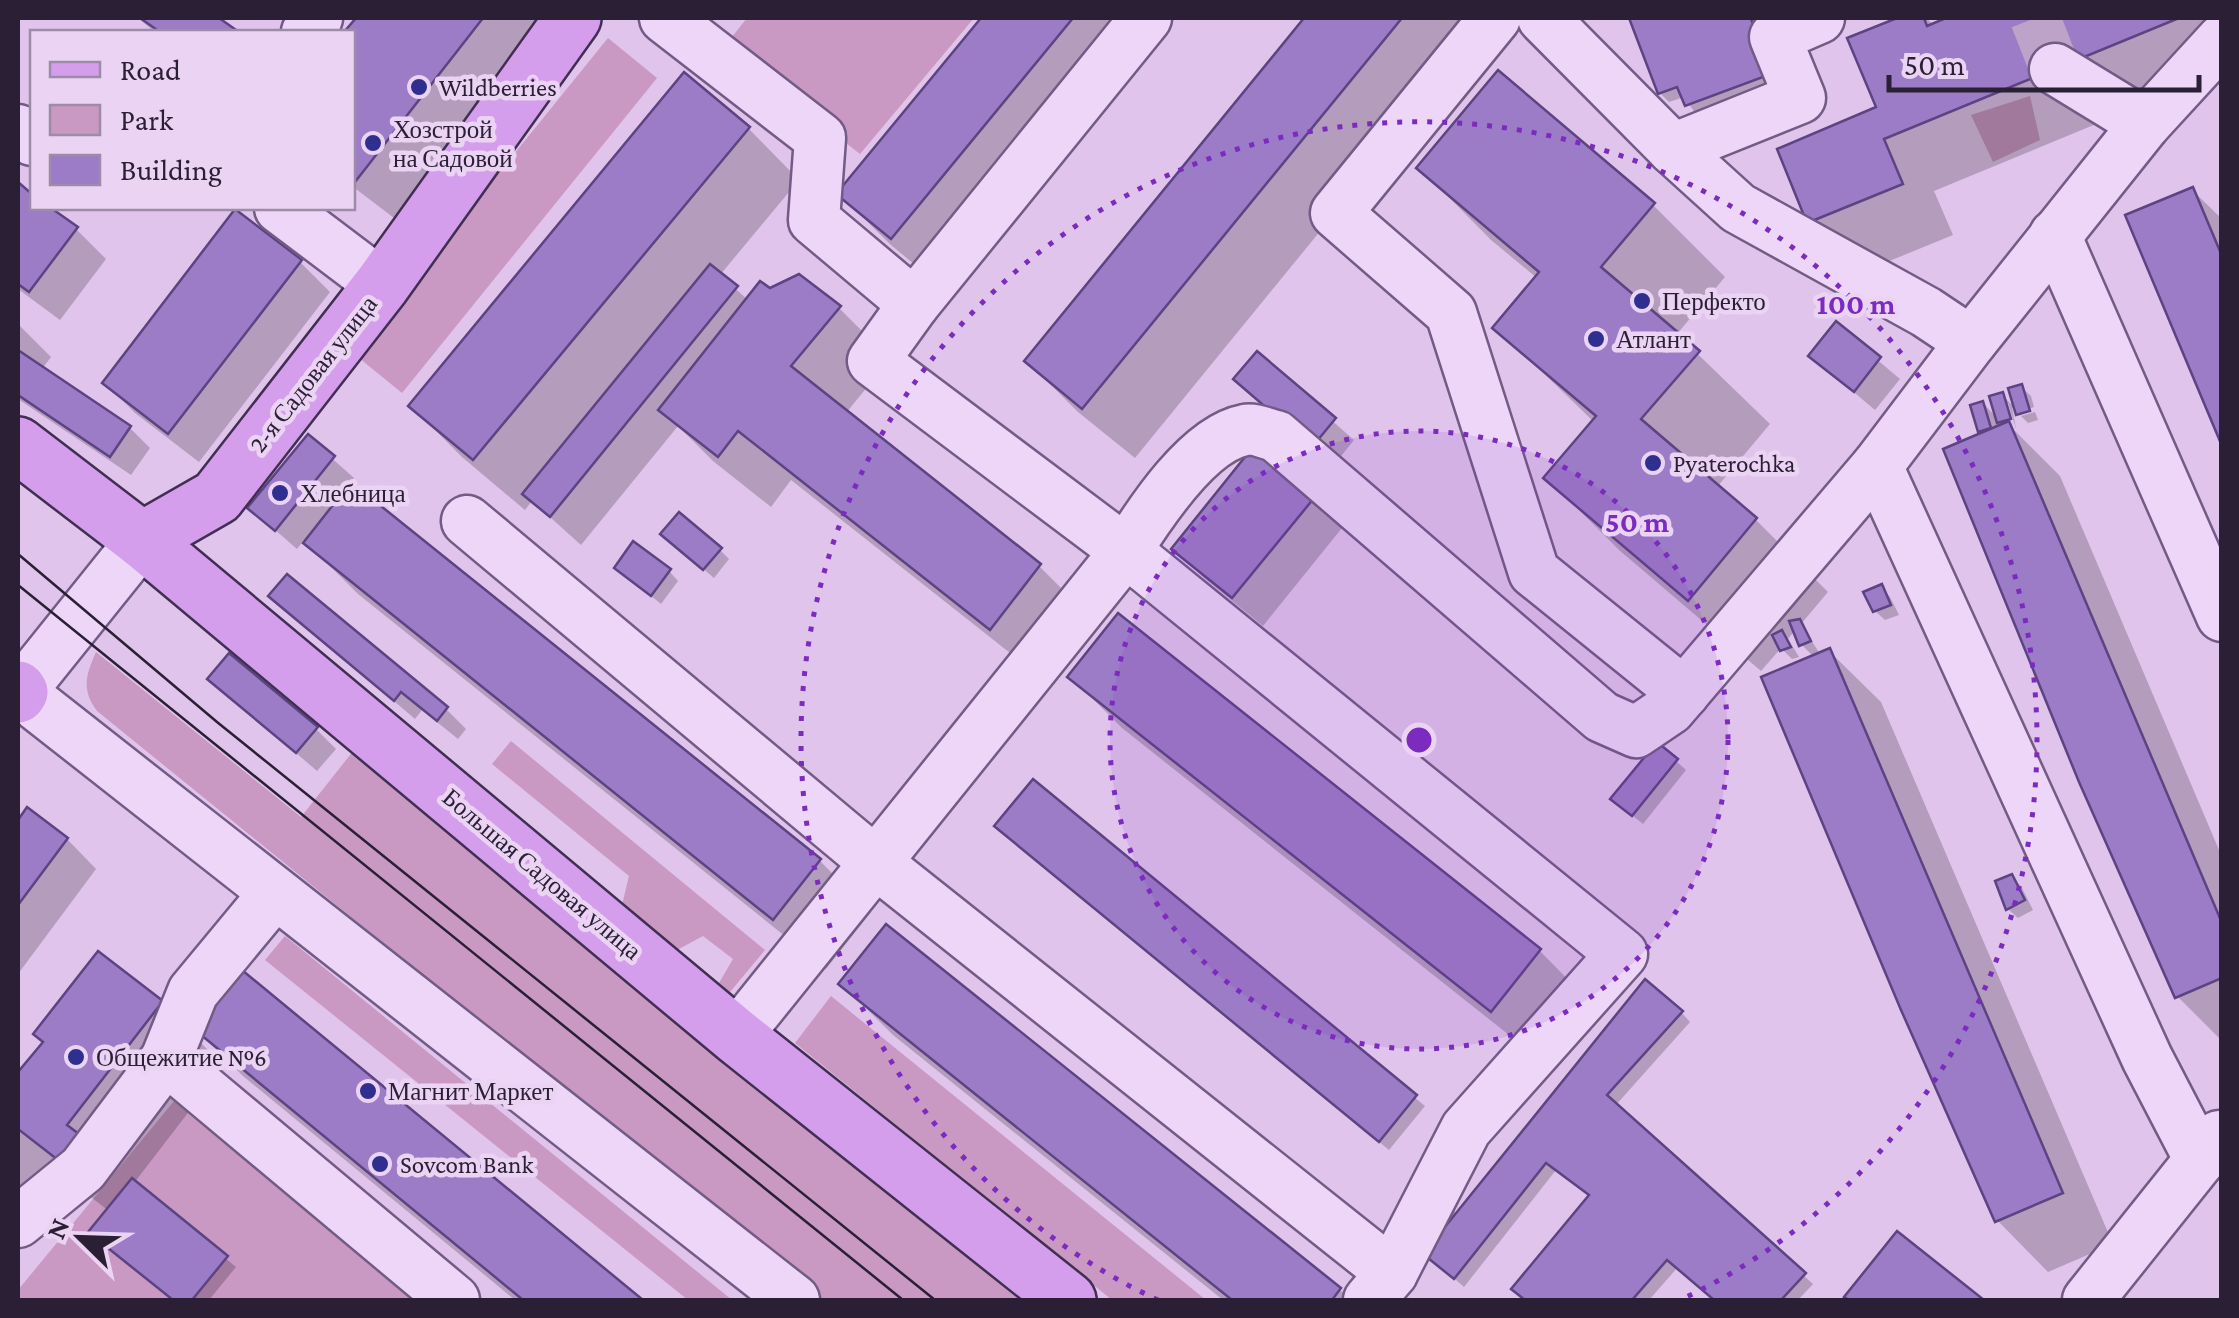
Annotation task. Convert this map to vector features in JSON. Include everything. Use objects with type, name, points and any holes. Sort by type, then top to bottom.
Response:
[{"type":"main road","name":"2-я Садовая улица","points":[[142,540],[217,497],[382,285],[573,18]]},
{"type":"main road","name":"Большая Садовая улица","points":[[18,445],[142,540],[736,1036],[1068,1300]]},
{"type":"street","points":[[665,18],[820,138],[814,220],[914,304]]},
{"type":"street","points":[[467,521],[1380,1287],[1466,1129],[1622,954],[1126,552],[874,361],[914,304],[1146,18]]},
{"type":"street","points":[[1495,18],[1336,212],[1451,313],[1534,572],[1684,693]]},
{"type":"street","points":[[1543,18],[1672,149],[1738,208],[1926,312],[1971,342]]},
{"type":"street","points":[[1672,149],[1800,98],[1775,37],[1819,18]]},
{"type":"street","points":[[736,1036],[1126,552],[1145,520],[1208,447],[1247,429],[1276,436],[1602,717],[1636,732],[1670,709],[1877,466],[2055,235],[2146,124],[2222,40]]},
{"type":"street","points":[[2054,69],[2146,124]]},
{"type":"street","points":[[283,210],[382,285]]},
{"type":"street","points":[[2055,235],[2222,616]]},
{"type":"street","points":[[1877,466],[2147,1058],[2211,1146],[2088,1300]]},
{"type":"street","name":"2-я Садовая улица","points":[[18,692],[142,540]]},
{"type":"street","points":[[18,692],[794,1300]]},
{"type":"street","points":[[18,1222],[83,1169],[166,1060],[193,992],[275,893]]},
{"type":"street","points":[[166,1060],[454,1300]]},
{"type":"green space","points":[[747,18],[974,18],[860,154],[724,47]]},
{"type":"green space","points":[[608,38],[657,78],[402,393],[353,353]]},
{"type":"green space","points":[[2030,96],[2040,140],[1993,162],[1971,115]]},
{"type":"green space","points":[[96,652],[301,817],[354,750],[1035,1300],[823,1300],[97,711],[87,682]]},
{"type":"green space","points":[[511,741],[765,950],[730,992],[719,983],[733,959],[703,936],[677,950],[622,905],[629,876],[492,764]]},
{"type":"green space","points":[[285,936],[732,1300],[688,1300],[265,960]]},
{"type":"green space","points":[[831,996],[1206,1300],[1112,1300],[795,1043]]},
{"type":"green space","points":[[174,1101],[417,1300],[18,1300],[18,1290]]},
{"type":"building","points":[[140,18],[219,18],[236,30],[157,30]]},
{"type":"building","points":[[356,18],[483,18],[355,182],[355,30],[346,30]]},
{"type":"building","points":[[981,18],[1073,18],[891,239],[836,194]]},
{"type":"building","points":[[1304,18],[1402,18],[1082,409],[1024,361]]},
{"type":"building","points":[[1629,18],[1755,18],[1751,19],[1771,74],[1685,106],[1677,87],[1658,94]]},
{"type":"building","points":[[1897,18],[1924,18],[1927,26],[1946,18],[2179,18],[1884,139],[1903,184],[1807,223],[1777,149],[1876,107],[1847,38]]},
{"type":"building","name":"Атлант","points":[[1498,70],[1655,203],[1601,267],[1700,351],[1641,419],[1757,518],[1688,601],[1543,478],[1596,416],[1492,328],[1539,272],[1416,168]]},
{"type":"building","points":[[684,72],[750,127],[473,460],[408,406]]},
{"type":"building","points":[[18,182],[30,192],[30,210],[54,210],[78,227],[29,292],[18,284]]},
{"type":"building","points":[[2193,187],[2222,256],[2222,446],[2125,215]]},
{"type":"building","points":[[234,210],[302,260],[168,434],[102,383]]},
{"type":"building","points":[[710,264],[738,286],[550,517],[522,494]]},
{"type":"building","points":[[799,274],[841,306],[791,366],[1041,564],[990,630],[738,431],[718,457],[658,410],[760,281],[770,288]]},
{"type":"building","points":[[1836,321],[1881,357],[1854,392],[1808,356]]},
{"type":"building","points":[[18,350],[131,426],[110,457],[18,395]]},
{"type":"building","points":[[1257,351],[1336,418],[1312,447],[1233,379]]},
{"type":"building","points":[[2022,384],[2030,411],[2016,415],[2008,388]]},
{"type":"building","points":[[2003,392],[2011,419],[1997,423],[1989,396]]},
{"type":"building","points":[[1983,401],[1991,428],[1978,432],[1970,405]]},
{"type":"building","points":[[2009,421],[2222,923],[2222,978],[2175,998],[2079,782],[1943,449]]},
{"type":"building","points":[[308,434],[335,456],[275,531],[247,508]]},
{"type":"building","points":[[1257,442],[1319,492],[1232,598],[1171,549]]},
{"type":"building","points":[[351,482],[821,859],[773,920],[303,543]]},
{"type":"building","points":[[679,512],[722,548],[703,570],[660,534]]},
{"type":"building","points":[[633,541],[671,569],[651,596],[614,568]]},
{"type":"building","points":[[287,574],[448,707],[437,721],[401,692],[394,701],[268,596]]},
{"type":"building","points":[[1882,584],[1891,605],[1873,612],[1863,592]]},
{"type":"building","points":[[1118,613],[1541,949],[1491,1012],[1067,677]]},
{"type":"building","points":[[1800,619],[1811,641],[1799,646],[1789,621]]},
{"type":"building","points":[[1782,630],[1791,647],[1780,651],[1772,635]]},
{"type":"building","points":[[1830,648],[2063,1193],[1995,1222],[1761,677]]},
{"type":"building","points":[[229,653],[318,727],[296,753],[207,679]]},
{"type":"building","points":[[1657,742],[1678,759],[1632,816],[1610,799]]},
{"type":"building","points":[[1033,779],[1417,1095],[1379,1142],[994,826]]},
{"type":"building","points":[[27,807],[68,838],[18,905],[18,820]]},
{"type":"building","points":[[2012,874],[2025,900],[2006,910],[1995,881]]},
{"type":"building","points":[[886,924],[1341,1288],[1332,1300],[1232,1300],[838,984]]},
{"type":"building","name":"Общежитие №6","points":[[98,951],[163,1001],[67,1125],[79,1134],[58,1160],[18,1129],[18,1072],[43,1042],[33,1034]]},
{"type":"building","points":[[237,966],[643,1300],[523,1300],[189,1025]]},
{"type":"building","points":[[1645,979],[1683,1011],[1607,1095],[1806,1273],[1781,1300],[1714,1300],[1667,1260],[1632,1300],[1525,1300],[1511,1289],[1589,1195],[1546,1163],[1454,1279],[1423,1254]]},
{"type":"building","points":[[132,1178],[228,1256],[192,1300],[173,1300],[88,1232]]},
{"type":"building","points":[[1897,1231],[1984,1300],[1844,1297]]},
{"type":"tunnel","points":[[2035,18],[2055,69]]},
{"type":"tram line","points":[[18,554],[217,722],[935,1300]]},
{"type":"tram line","points":[[18,585],[903,1300]]},
{"type":"place","name":"Wildberries","points":[[419,87]]},
{"type":"place","name":"Хозстрой на Садовой","points":[[373,143]]},
{"type":"place","name":"Перфекто","points":[[1642,301]]},
{"type":"place","name":"Атлант","points":[[1596,339]]},
{"type":"place","name":"Pyaterochka","points":[[1653,463]]},
{"type":"place","name":"Хлебница","points":[[280,493]]},
{"type":"place","name":"Общежитие №6","points":[[76,1057]]},
{"type":"place","name":"Магнит Маркет","points":[[368,1091]]},
{"type":"place","name":"Sovcom Bank","points":[[380,1164]]}]
